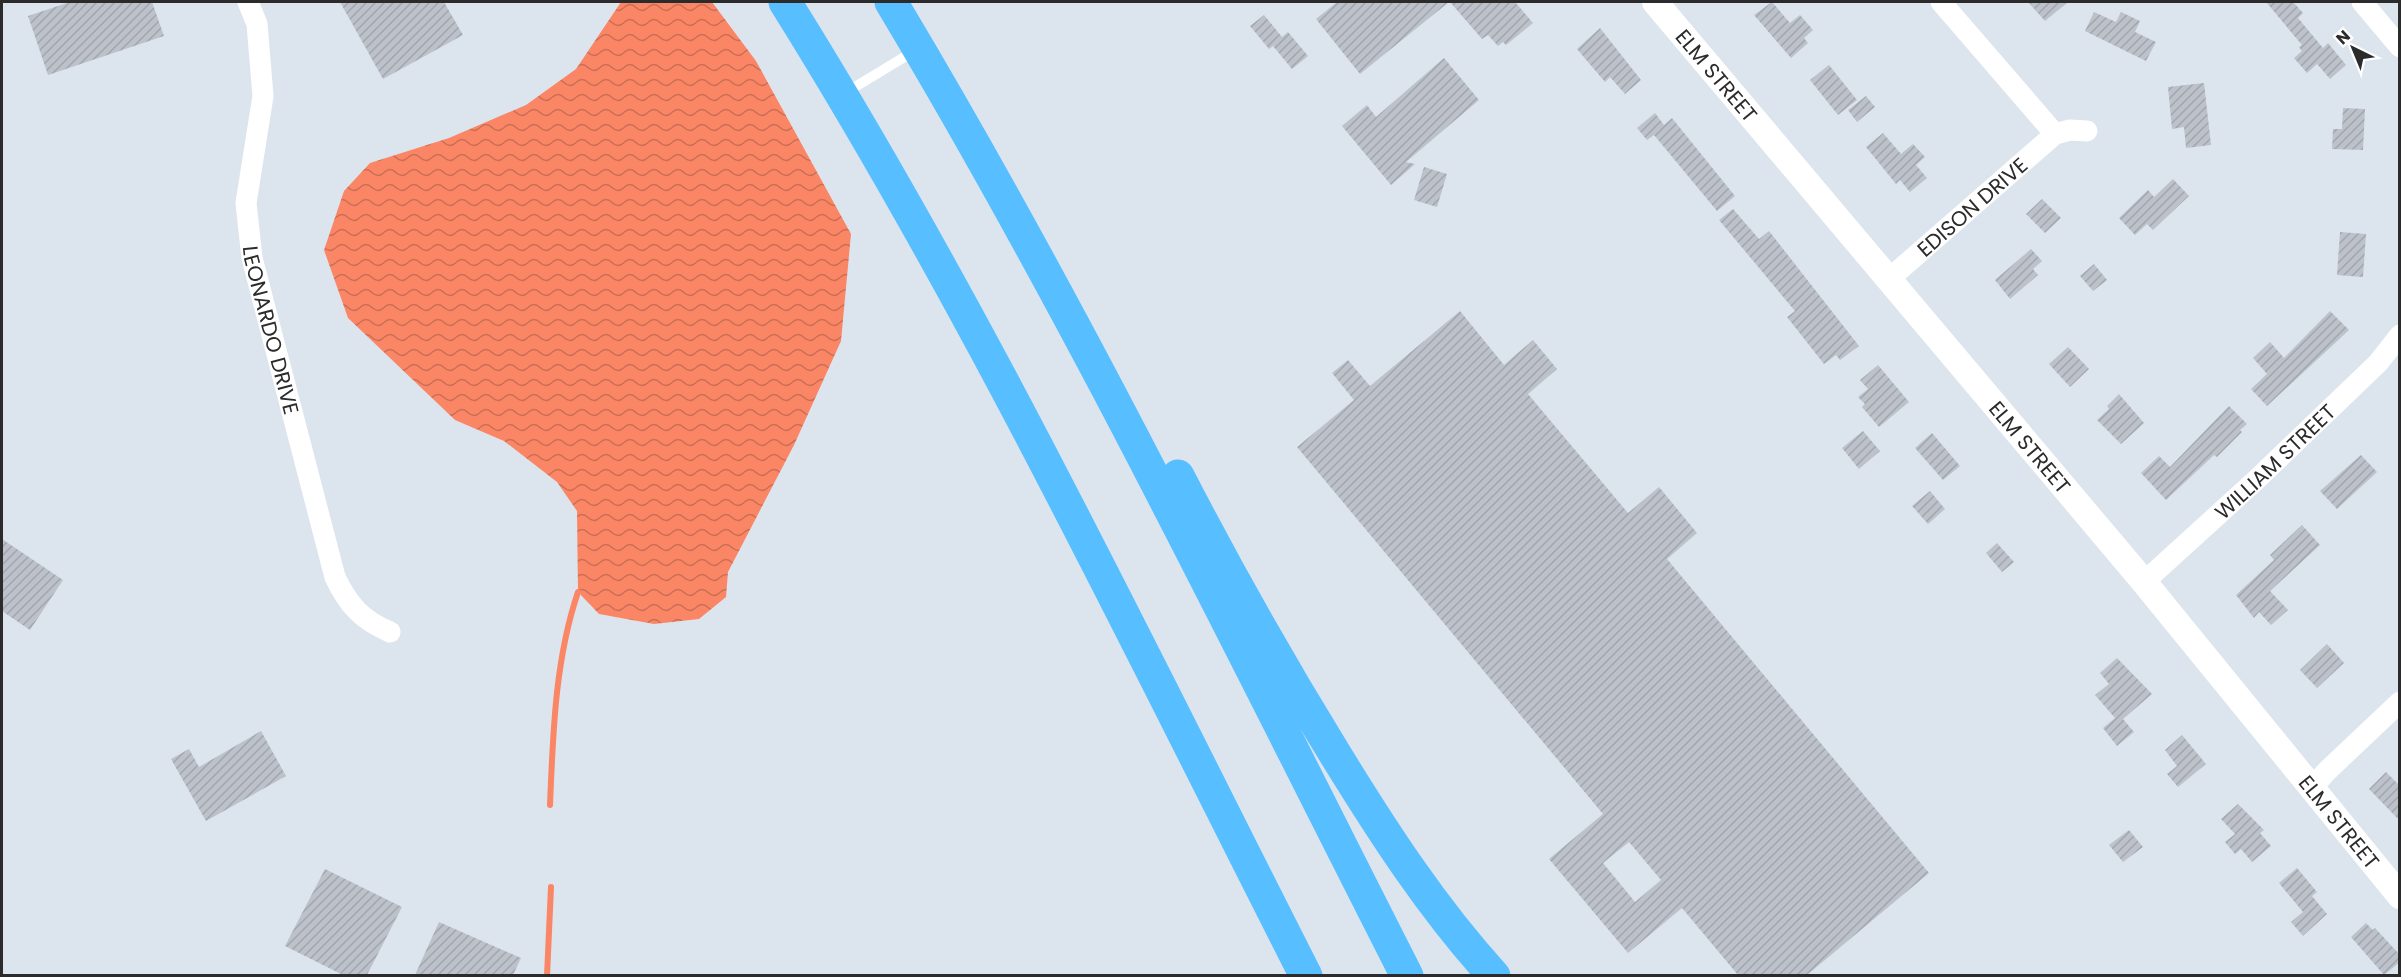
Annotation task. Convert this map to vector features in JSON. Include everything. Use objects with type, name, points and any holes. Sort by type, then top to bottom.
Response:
[{"type":"highway","points":[[785,2],[842,94],[999,374],[1306,975]]},
{"type":"highway","points":[[891,2],[1026,235],[1407,975]]},
{"type":"highway","points":[[1104,383],[1139,418],[1161,446],[1270,647],[1402,860],[1435,906],[1494,975]]},
{"type":"street","name":"LEONARDO DRIVE","points":[[248,2],[257,24],[263,96],[246,202],[252,258],[335,577],[355,611],[370,623],[390,632]]},
{"type":"street","name":"ELM STREET","points":[[1655,2],[2144,582],[2400,896]]},
{"type":"street","points":[[1941,2],[2055,134],[2070,130],[2087,131]]},
{"type":"street","points":[[2362,2],[2400,46]]},
{"type":"street","name":"EDISON DRIVE","points":[[1888,279],[2055,134]]},
{"type":"street","name":"WILLIAM STREET","points":[[2144,582],[2255,481],[2378,363],[2399,338]]},
{"type":"street","points":[[2311,789],[2326,771],[2400,702]]},
{"type":"lane","points":[[842,94],[919,48]]},
{"type":"water","points":[[621,2],[712,2],[756,61],[851,234],[841,341],[794,445],[728,572],[726,597],[699,619],[654,624],[599,614],[578,592],[577,511],[557,482],[504,441],[455,420],[348,318],[324,250],[344,191],[370,163],[449,138],[526,105],[576,69]]},
{"type":"building","points":[[70,2],[152,2],[164,36],[48,75],[28,16]]},
{"type":"building","points":[[340,2],[444,2],[463,35],[383,79]]},
{"type":"building","points":[[1337,2],[1449,2],[1360,74],[1316,19]]},
{"type":"building","points":[[1450,2],[1515,2],[1533,23],[1506,45],[1503,42],[1498,46],[1488,35],[1482,39]]},
{"type":"building","points":[[1772,2],[1790,23],[1800,15],[1813,30],[1804,38],[1808,43],[1791,58],[1754,15]]},
{"type":"building","points":[[2028,2],[2068,2],[2045,21]]},
{"type":"building","points":[[2266,2],[2293,2],[2303,13],[2298,18],[2323,48],[2328,43],[2346,65],[2330,79],[2317,64],[2307,73],[2294,58],[2302,51],[2299,47],[2302,45]]},
{"type":"building","points":[[2094,12],[2116,22],[2121,12],[2140,21],[2135,32],[2156,42],[2146,61],[2085,31]]},
{"type":"building","points":[[1264,15],[1282,37],[1288,32],[1308,56],[1292,69],[1273,46],[1269,49],[1250,26]]},
{"type":"building","points":[[1600,28],[1641,80],[1625,94],[1610,77],[1605,82],[1577,49]]},
{"type":"building","points":[[1444,58],[1479,100],[1406,162],[1415,164],[1391,185],[1342,126],[1367,105],[1376,117]]},
{"type":"building","points":[[1829,65],[1857,100],[1838,115],[1810,80]]},
{"type":"building","points":[[2204,83],[2211,145],[2186,148],[2184,127],[2172,129],[2168,87]]},
{"type":"building","points":[[1866,96],[1875,107],[1857,122],[1848,110]]},
{"type":"building","points":[[2343,108],[2365,109],[2363,150],[2332,149],[2333,129],[2342,129]]},
{"type":"building","points":[[1655,113],[1664,125],[1672,118],[1735,196],[1717,211],[1654,135],[1647,140],[1637,128]]},
{"type":"building","points":[[1883,133],[1901,154],[1913,144],[1925,157],[1916,165],[1927,178],[1910,192],[1900,180],[1896,184],[1866,147]]},
{"type":"building","points":[[1424,167],[1447,174],[1437,207],[1414,200]]},
{"type":"building","points":[[2173,179],[2189,196],[2153,230],[2147,224],[2135,235],[2119,218],[2148,190],[2154,197]]},
{"type":"building","points":[[2042,199],[2061,218],[2045,233],[2026,214]]},
{"type":"building","points":[[1733,209],[1759,239],[1769,231],[1859,346],[1840,360],[1836,355],[1824,364],[1787,317],[1795,311],[1719,220]]},
{"type":"building","points":[[2340,232],[2366,234],[2363,277],[2337,275]]},
{"type":"building","points":[[2031,249],[2042,261],[2033,269],[2038,275],[2010,299],[1995,280]]},
{"type":"building","points":[[2094,264],[2107,280],[2093,291],[2080,276]]},
{"type":"building","points":[[1460,311],[1504,365],[1533,340],[1557,369],[1528,394],[1628,513],[1659,487],[1697,533],[1667,559],[1929,873],[1807,975],[1738,975],[1682,908],[1628,953],[1549,859],[1603,814],[1297,447],[1354,400],[1332,373],[1348,360],[1370,386]],"holes":[[[1629,842],[1661,880],[1635,902],[1603,863]]]},
{"type":"building","points":[[2330,311],[2349,330],[2267,406],[2251,389],[2267,374],[2253,358],[2270,342],[2284,358]]},
{"type":"building","points":[[2068,347],[2089,369],[2070,387],[2049,364]]},
{"type":"building","points":[[1878,365],[1909,402],[1879,427],[1862,407],[1865,404],[1858,397],[1868,389],[1860,380]]},
{"type":"building","points":[[2119,394],[2144,423],[2121,444],[2097,420],[2109,409],[2107,406]]},
{"type":"building","points":[[2229,406],[2247,424],[2240,430],[2242,432],[2217,457],[2214,455],[2166,500],[2141,473],[2159,456],[2170,467]]},
{"type":"building","points":[[1863,431],[1880,451],[1859,469],[1842,448]]},
{"type":"building","points":[[1932,433],[1960,466],[1943,480],[1915,448]]},
{"type":"building","points":[[2361,455],[2377,472],[2337,509],[2320,491]]},
{"type":"building","points":[[1930,491],[1945,509],[1928,524],[1912,506]]},
{"type":"building","points":[[2302,525],[2320,545],[2270,591],[2288,610],[2271,625],[2259,612],[2254,618],[2236,595],[2274,560],[2270,555]]},
{"type":"building","points":[[2,539],[63,580],[30,630],[2,611]]},
{"type":"building","points":[[1997,543],[2014,562],[2002,572],[1986,553]]},
{"type":"building","points":[[2327,644],[2344,663],[2317,688],[2300,670]]},
{"type":"building","points":[[2117,658],[2152,694],[2123,719],[2134,732],[2117,746],[2103,728],[2115,718],[2095,695],[2109,684],[2100,673]]},
{"type":"building","points":[[261,731],[286,776],[206,821],[171,759],[189,749],[199,767]]},
{"type":"building","points":[[2182,735],[2206,764],[2178,787],[2167,774],[2177,766],[2165,750]]},
{"type":"building","points":[[2386,772],[2400,786],[2400,821],[2369,789]]},
{"type":"building","points":[[2238,804],[2264,830],[2260,833],[2271,846],[2252,862],[2241,849],[2235,854],[2225,842],[2235,834],[2221,819]]},
{"type":"building","points":[[2129,830],[2143,847],[2123,862],[2109,845]]},
{"type":"building","points":[[2297,868],[2317,892],[2312,896],[2327,914],[2303,936],[2291,922],[2303,912],[2279,883]]},
{"type":"building","points":[[325,869],[402,907],[367,975],[343,975],[285,946]]},
{"type":"building","points":[[439,922],[521,958],[513,975],[415,975]]},
{"type":"building","points":[[2366,923],[2373,930],[2375,928],[2400,955],[2400,962],[2384,975],[2351,937]]},
{"type":"waterway","points":[[550,805],[554,724],[560,670],[564,644],[578,592]]},
{"type":"waterway","points":[[547,976],[551,887]]}]
